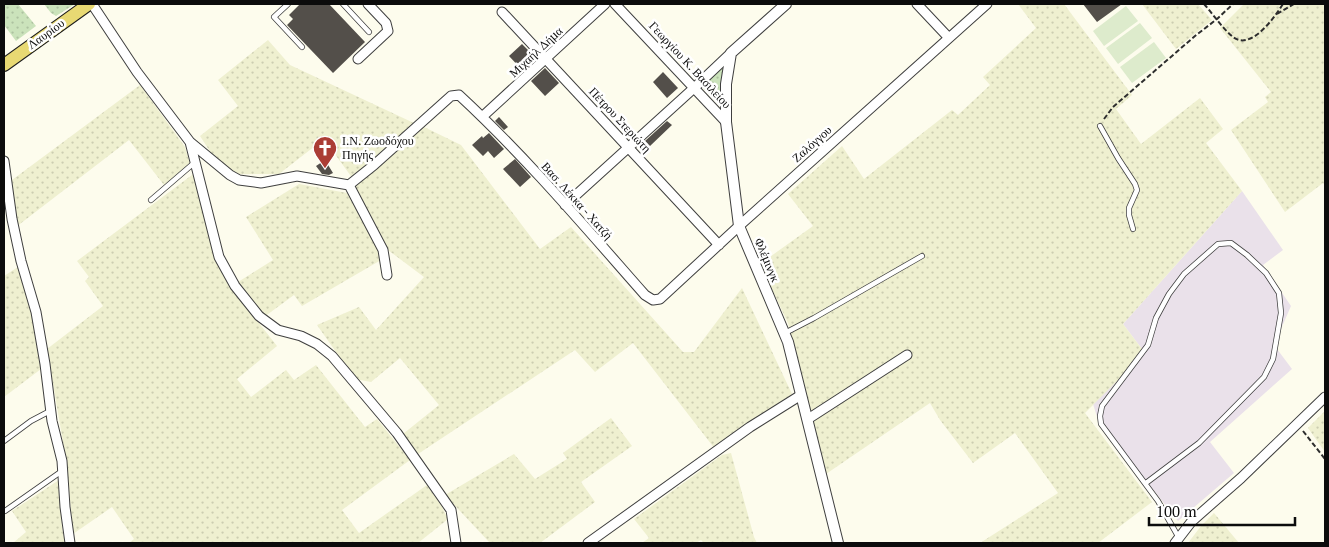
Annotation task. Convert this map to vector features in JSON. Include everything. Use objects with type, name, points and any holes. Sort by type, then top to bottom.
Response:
[{"type":"main road","name":"Λαυρίου","points":[[4,65],[91,4]]},
{"type":"street","points":[[91,4],[136,72],[190,142],[230,176],[239,180],[261,183],[296,176],[349,185],[384,250],[387,275]]},
{"type":"street","points":[[358,59],[388,31],[386,23],[368,4]]},
{"type":"street","name":"Μιχαήλ Δήμα","points":[[482,117],[605,4]]},
{"type":"street","name":"Γεωργίου Κ. Βασιλείου","points":[[615,4],[726,122]]},
{"type":"street","points":[[565,205],[786,4]]},
{"type":"street","points":[[917,4],[949,38]]},
{"type":"street","name":"Ζαλόγγου","points":[[653,300],[660,299],[987,4]]},
{"type":"street","name":"Πέτρου Στεριώτη","points":[[502,12],[719,245]]},
{"type":"street","name":"Φλέμινγκ","points":[[731,53],[726,84],[726,122],[739,226],[785,333],[838,543]]},
{"type":"street","name":"Βασ. Λέκκα - Χατζή","points":[[349,185],[451,96],[458,95],[482,117],[565,205],[645,295],[653,300]]},
{"type":"street","points":[[190,142],[219,257],[235,286],[259,316],[278,330],[301,336],[317,344],[332,356],[397,434],[452,510],[456,543]]},
{"type":"street","points":[[4,161],[12,219],[21,261],[36,312],[62,471],[70,543]]},
{"type":"street","points":[[808,419],[907,355]]},
{"type":"street","points":[[588,543],[750,427],[801,395]]},
{"type":"street","points":[[1177,541],[1192,521],[1241,478],[1325,397]]},
{"type":"lane","points":[[288,4],[274,17],[302,47]]},
{"type":"lane","points":[[343,4],[369,32]]},
{"type":"lane","points":[[1100,126],[1137,190],[1129,208],[1133,229]]},
{"type":"lane","points":[[150,200],[195,162]]},
{"type":"lane","points":[[1146,484],[1199,443],[1264,377],[1273,359],[1281,313],[1279,293],[1266,273],[1247,255],[1231,244],[1218,244],[1184,274],[1169,294],[1156,318],[1148,345],[1102,406],[1100,416],[1101,424],[1158,501],[1177,541]]},
{"type":"lane","points":[[785,333],[922,256]]},
{"type":"lane","points":[[4,441],[51,411]]},
{"type":"lane","points":[[5,511],[62,471]]},
{"type":"path","points":[[1204,4],[1232,36],[1241,41],[1249,39],[1264,29],[1276,15],[1282,4]]},
{"type":"path","points":[[1100,126],[1113,107],[1217,19],[1232,4]]},
{"type":"path","points":[[1276,15],[1294,4]]},
{"type":"path","points":[[1296,424],[1325,459]]},
{"type":"shaded area","points":[[1242,191],[1283,250],[1263,265],[1291,306],[1274,345],[1292,369],[1210,442],[1234,473],[1178,521],[1098,420],[1093,404],[1145,353],[1123,324]]},
{"type":"green space","points":[[18,4],[36,26],[16,41],[4,25],[4,5]]},
{"type":"green space","points":[[44,4],[75,4],[56,16]]},
{"type":"green space","points":[[1018,4],[1064,4],[1132,95],[1116,109],[1141,144],[1200,98],[1223,129],[1206,143],[1242,191],[1123,324],[1145,353],[1085,413],[1152,502],[1098,543],[980,543],[1058,493],[1015,433],[973,463],[940,420],[930,403],[826,474],[788,323],[760,264],[813,226],[788,194],[842,146],[864,179],[952,110],[958,115],[990,85],[983,77],[1036,28]]},
{"type":"green space","points":[[1142,4],[1198,4],[1212,20],[1176,49]]},
{"type":"green space","points":[[1244,4],[1325,4],[1325,186],[1323,183],[1285,212],[1231,130],[1268,102],[1265,97],[1271,92],[1220,28]]},
{"type":"green space","points":[[1126,6],[1138,21],[1104,46],[1093,31]]},
{"type":"green space","points":[[1140,23],[1152,38],[1118,64],[1106,48]]},
{"type":"green space","points":[[268,40],[290,65],[416,124],[353,179],[324,139],[279,174],[234,174],[213,156],[200,136],[238,106],[218,80]]},
{"type":"green space","points":[[1154,42],[1166,58],[1132,83],[1120,67]]},
{"type":"green space","points":[[724,66],[722,107],[702,87]]},
{"type":"green space","points":[[140,85],[185,147],[190,164],[164,185],[129,140],[16,227],[12,180]]},
{"type":"green space","points":[[424,127],[461,145],[540,249],[571,227],[683,352],[694,352],[742,288],[792,394],[715,449],[633,343],[595,372],[575,350],[418,454],[403,434],[439,405],[400,358],[371,382],[355,379],[317,325],[359,307],[376,330],[424,277],[388,250],[354,187]]},
{"type":"green space","points":[[196,172],[230,286],[277,346],[237,379],[251,397],[286,370],[294,380],[316,365],[365,427],[377,419],[410,460],[342,510],[359,533],[427,485],[448,519],[418,543],[129,543],[134,539],[112,507],[73,534],[67,465],[47,349],[103,306],[85,281],[89,277],[77,261]]},
{"type":"green space","points":[[299,184],[347,193],[377,247],[381,260],[302,306],[294,295],[264,317],[238,282],[273,260],[246,217]]},
{"type":"green space","points":[[18,267],[34,314],[41,369],[4,397],[4,276]]},
{"type":"green space","points":[[1325,411],[1325,452],[1308,428]]},
{"type":"green space","points":[[611,418],[632,446],[581,482],[595,502],[540,543],[490,543],[445,495],[514,454],[535,479],[567,459],[563,453]]},
{"type":"green space","points":[[731,453],[757,543],[704,543],[701,540],[696,543],[642,543],[649,538],[634,519],[722,455]]},
{"type":"green space","points":[[59,480],[62,528],[65,543],[13,543],[26,532],[12,511]]},
{"type":"green space","points":[[1214,513],[1239,543],[1188,543],[1201,526]]},
{"type":"building","points":[[300,4],[329,4],[365,42],[333,73],[287,25],[293,19],[289,15]]},
{"type":"building","points":[[1083,4],[1122,4],[1097,22]]},
{"type":"building","points":[[522,44],[536,58],[523,71],[509,56]]},
{"type":"building","points":[[545,68],[559,83],[545,96],[531,81]]},
{"type":"building","points":[[663,72],[678,88],[667,98],[653,82]]},
{"type":"building","points":[[499,117],[508,127],[504,130],[495,121]]},
{"type":"building","points":[[667,121],[672,125],[650,146],[645,141]]},
{"type":"building","points":[[489,133],[504,149],[494,158],[488,151],[483,156],[472,145],[482,136],[483,138]]},
{"type":"building","points":[[515,159],[531,177],[520,187],[503,169]]},
{"type":"building","name":"Ι.Ν. Ζωοδόχου Πηγής","points":[[325,160],[333,173],[329,175],[322,174],[316,166]]},
{"type":"place","name":"Ι.Ν. Ζωοδόχου Πηγής","points":[[325,169]]}]
